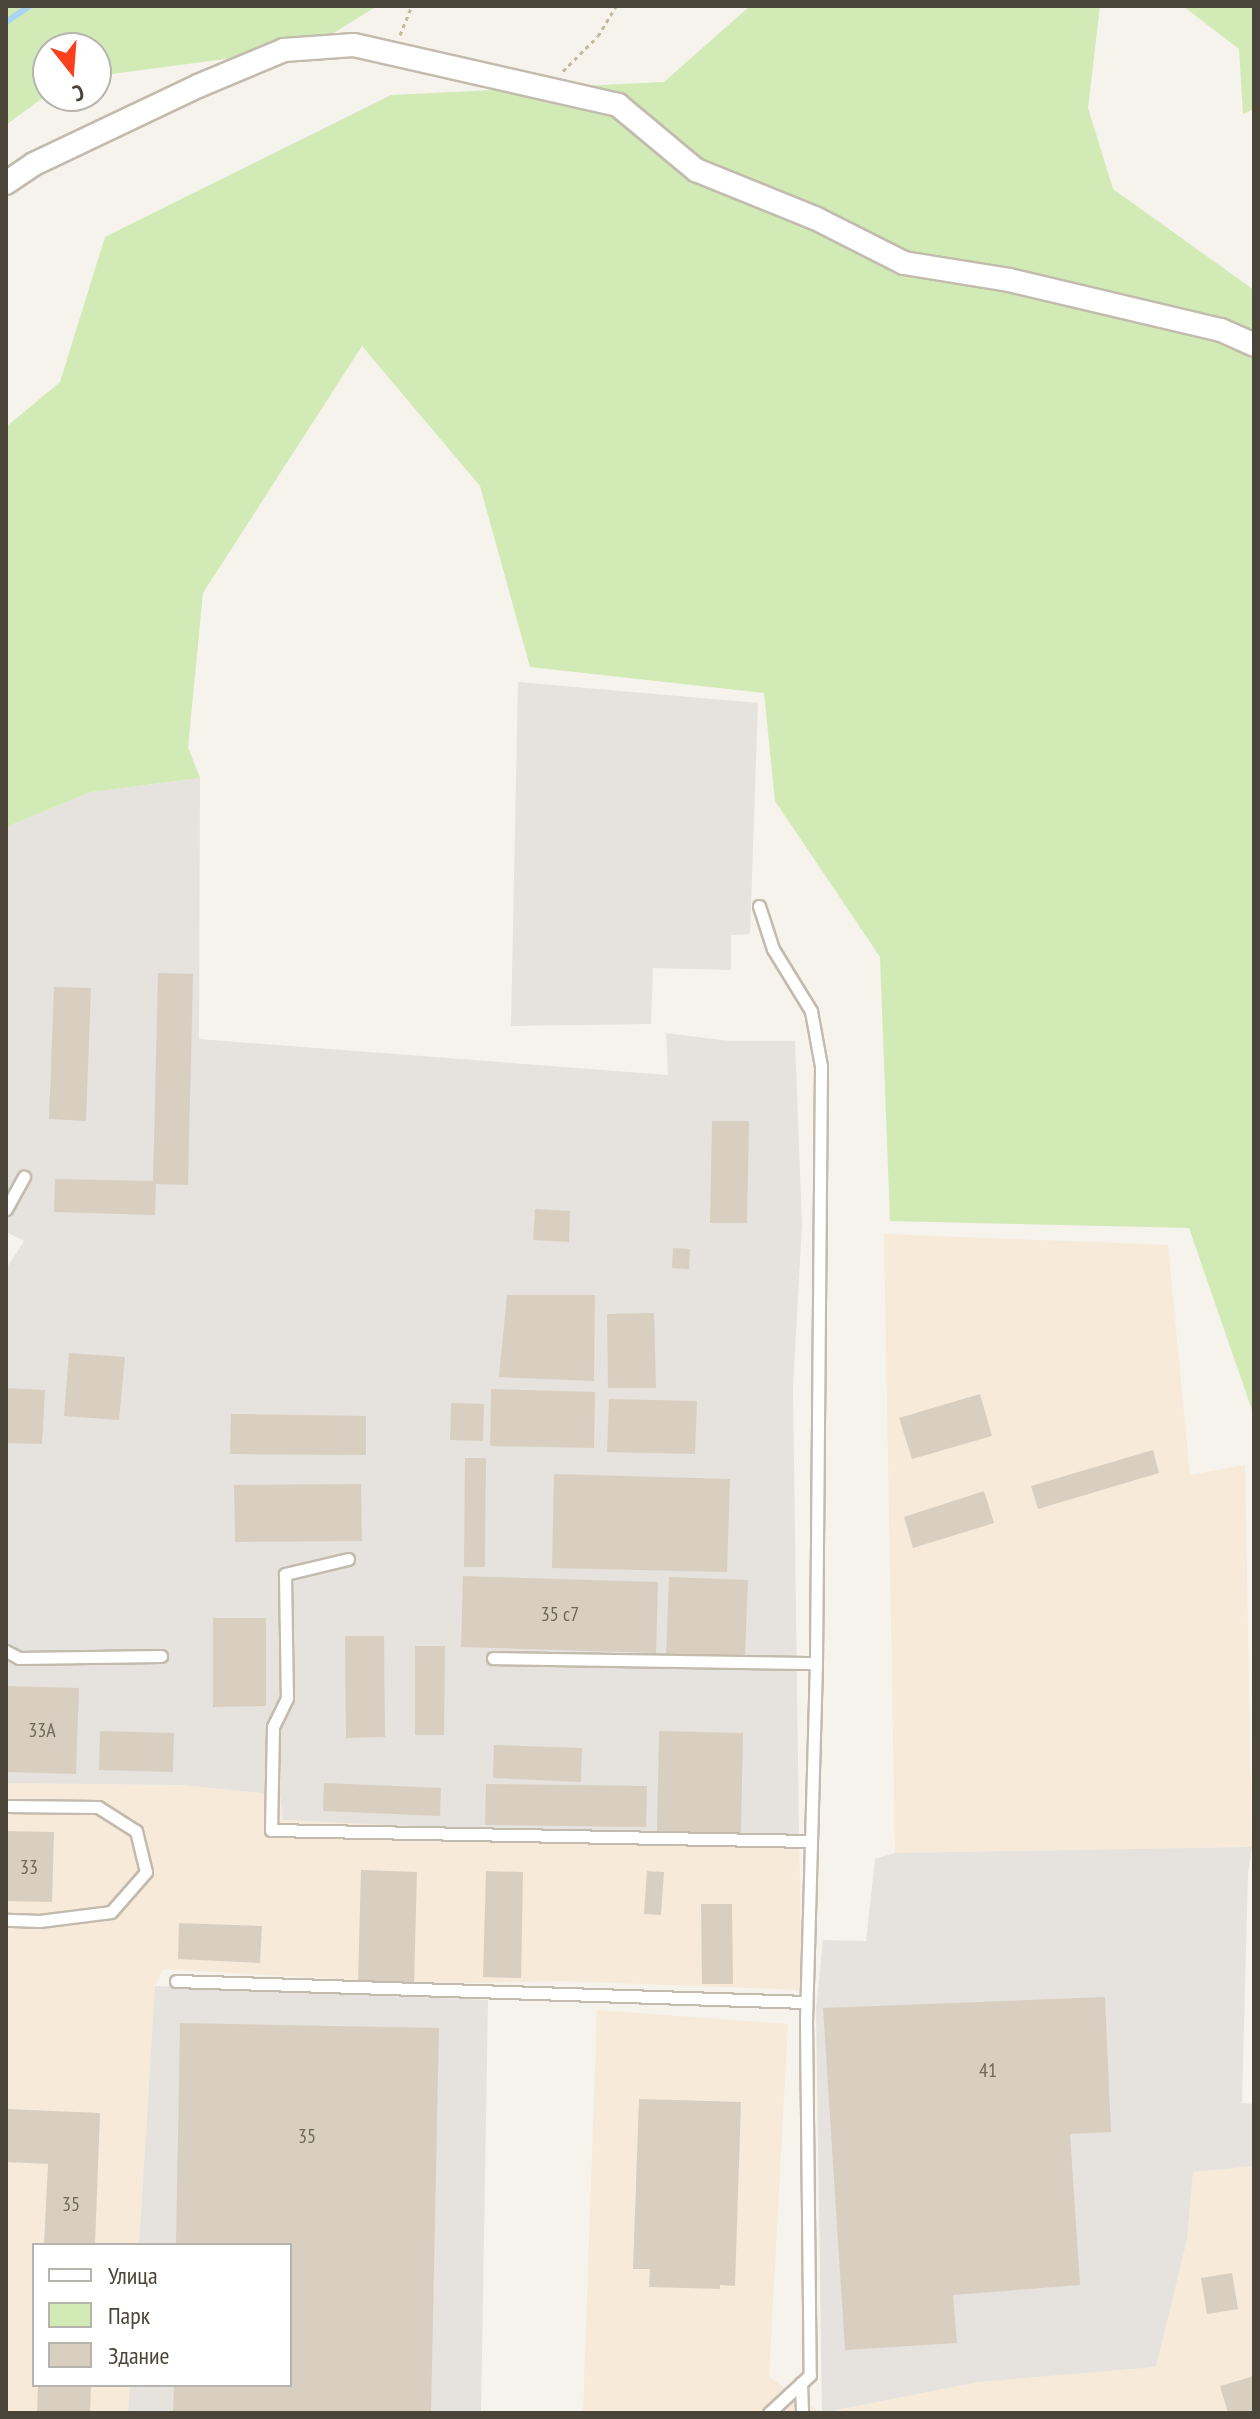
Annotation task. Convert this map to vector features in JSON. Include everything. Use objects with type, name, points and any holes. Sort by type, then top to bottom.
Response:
[{"type":"street","points":[[6,183],[34,164],[198,86],[284,50],[354,45],[618,105],[696,170],[815,218],[904,263],[1009,280],[1221,330],[1254,345]]},
{"type":"lane","points":[[759,906],[773,949],[811,1011],[821,1066],[816,1663],[806,2002],[810,2375],[769,2413]]},
{"type":"lane","points":[[6,1209],[24,1177]]},
{"type":"lane","points":[[348,1559],[285,1574],[287,1698],[273,1727],[271,1830],[811,1841]]},
{"type":"lane","points":[[6,1651],[19,1658],[161,1656]]},
{"type":"lane","points":[[493,1658],[816,1663]]},
{"type":"lane","points":[[6,1806],[98,1807],[136,1831],[146,1872],[111,1912],[40,1921],[6,1920]]},
{"type":"lane","points":[[176,1981],[806,2002]]},
{"type":"lane","points":[[801,2383],[802,2413]]},
{"type":"path","points":[[392,53],[412,6]]},
{"type":"path","points":[[553,88],[565,68],[598,36],[616,6]]},
{"type":"shaded area","points":[[518,682],[758,703],[750,934],[731,935],[731,970],[653,968],[651,1024],[511,1026]]},
{"type":"shaded area","points":[[200,778],[199,1039],[668,1075],[666,1033],[730,1041],[795,1041],[802,1225],[793,1387],[799,1836],[521,1831],[283,1820],[280,1795],[181,1785],[6,1783],[6,1269],[24,1241],[6,1232],[6,827],[91,792]]},
{"type":"shaded area","points":[[884,1234],[1168,1245],[1190,1475],[1245,1465],[1252,1847],[895,1853]]},
{"type":"shaded area","points":[[6,1783],[181,1785],[280,1795],[283,1820],[521,1831],[799,1836],[802,1990],[562,1981],[423,1984],[163,1969],[155,1987],[139,2243],[32,2243],[32,2387],[130,2387],[128,2413],[6,2413]]},
{"type":"shaded area","points":[[1252,1847],[1248,1873],[1242,2103],[1254,2104],[1254,2166],[1193,2172],[1187,2240],[1156,2367],[978,2382],[822,2413],[816,2009],[823,1940],[866,1941],[875,1859],[895,1853]]},
{"type":"shaded area","points":[[155,1986],[488,2000],[481,2413],[128,2413],[130,2387],[292,2387],[292,2243],[139,2243]]},
{"type":"shaded area","points":[[597,2010],[788,2024],[769,2377],[822,2413],[583,2413]]},
{"type":"shaded area","points":[[1254,2166],[1254,2413],[823,2413],[978,2382],[1156,2367],[1187,2240],[1193,2172]]},
{"type":"green space","points":[[6,6],[377,6],[310,48],[112,74],[112,32],[32,32],[32,106],[6,125]]},
{"type":"green space","points":[[750,6],[1100,6],[1088,108],[1113,189],[1254,290],[1254,1416],[1189,1228],[890,1221],[880,957],[775,801],[764,693],[530,667],[480,486],[362,346],[203,593],[188,747],[200,778],[91,792],[6,827],[6,427],[60,382],[105,237],[391,95],[664,82]]},
{"type":"green space","points":[[1183,6],[1254,6],[1254,109],[1243,114],[1239,49]]},
{"type":"building","points":[[158,973],[193,974],[188,1185],[156,1184],[155,1215],[54,1212],[55,1179],[153,1181]]},
{"type":"building","points":[[54,987],[91,988],[86,1121],[49,1119]]},
{"type":"building","points":[[712,1121],[749,1121],[747,1223],[710,1223]]},
{"type":"building","points":[[535,1209],[570,1211],[569,1242],[533,1240]]},
{"type":"building","points":[[673,1248],[690,1249],[689,1269],[672,1268]]},
{"type":"building","points":[[507,1295],[595,1295],[594,1381],[499,1377]]},
{"type":"building","points":[[654,1313],[656,1388],[608,1388],[607,1314]]},
{"type":"building","points":[[69,1353],[125,1357],[119,1420],[64,1416]]},
{"type":"building","points":[[6,1388],[45,1390],[42,1444],[6,1443]]},
{"type":"building","points":[[491,1389],[595,1392],[594,1448],[490,1446]]},
{"type":"building","points":[[980,1394],[992,1436],[912,1459],[899,1418]]},
{"type":"building","points":[[609,1399],[697,1401],[695,1454],[607,1452]]},
{"type":"building","points":[[451,1403],[484,1404],[483,1441],[450,1440]]},
{"type":"building","points":[[231,1414],[366,1416],[366,1455],[230,1454]]},
{"type":"building","points":[[1153,1450],[1159,1473],[1038,1509],[1031,1486]]},
{"type":"building","points":[[465,1458],[486,1458],[485,1567],[464,1567]]},
{"type":"building","points":[[554,1474],[730,1479],[727,1572],[552,1568]]},
{"type":"building","points":[[361,1484],[362,1541],[235,1542],[234,1485]]},
{"type":"building","points":[[984,1491],[994,1523],[913,1548],[904,1517]]},
{"type":"building","points":[[463,1576],[658,1582],[656,1653],[461,1647]]},
{"type":"building","points":[[669,1577],[748,1580],[745,1657],[666,1654]]},
{"type":"building","points":[[213,1618],[266,1618],[266,1706],[213,1707]]},
{"type":"building","points":[[345,1636],[384,1636],[385,1737],[346,1738]]},
{"type":"building","points":[[415,1646],[445,1646],[444,1735],[415,1735]]},
{"type":"building","points":[[6,1686],[79,1688],[76,1774],[6,1772]]},
{"type":"building","points":[[100,1731],[174,1733],[173,1772],[99,1770]]},
{"type":"building","points":[[659,1731],[743,1733],[741,1834],[657,1832]]},
{"type":"building","points":[[494,1745],[582,1748],[581,1782],[493,1778]]},
{"type":"building","points":[[324,1783],[441,1788],[440,1816],[323,1811]]},
{"type":"building","points":[[486,1784],[647,1786],[646,1827],[485,1825]]},
{"type":"building","points":[[6,1831],[54,1832],[52,1902],[6,1901]]},
{"type":"building","points":[[361,1870],[417,1872],[414,1984],[358,1982]]},
{"type":"building","points":[[486,1871],[523,1872],[521,1978],[483,1977]]},
{"type":"building","points":[[647,1871],[664,1872],[661,1915],[644,1914]]},
{"type":"building","points":[[701,1904],[732,1904],[733,1984],[702,1984]]},
{"type":"building","points":[[179,1923],[262,1926],[260,1963],[178,1959]]},
{"type":"building","points":[[1105,1997],[1111,2132],[1070,2134],[1080,2285],[953,2295],[957,2343],[845,2350],[823,2008]]},
{"type":"building","points":[[180,2023],[439,2028],[431,2413],[173,2413],[174,2387],[292,2387],[292,2243],[176,2243]]},
{"type":"building","points":[[639,2099],[741,2102],[735,2286],[720,2285],[720,2289],[649,2287],[650,2269],[633,2269]]},
{"type":"building","points":[[6,2109],[100,2113],[95,2243],[44,2243],[48,2164],[6,2162]]},
{"type":"building","points":[[1232,2273],[1238,2309],[1207,2314],[1201,2278]]},
{"type":"building","points":[[1254,2376],[1254,2413],[1228,2413],[1220,2386]]},
{"type":"building","points":[[38,2387],[91,2387],[90,2413],[37,2413]]},
{"type":"waterway","points":[[6,22],[30,6]]}]
